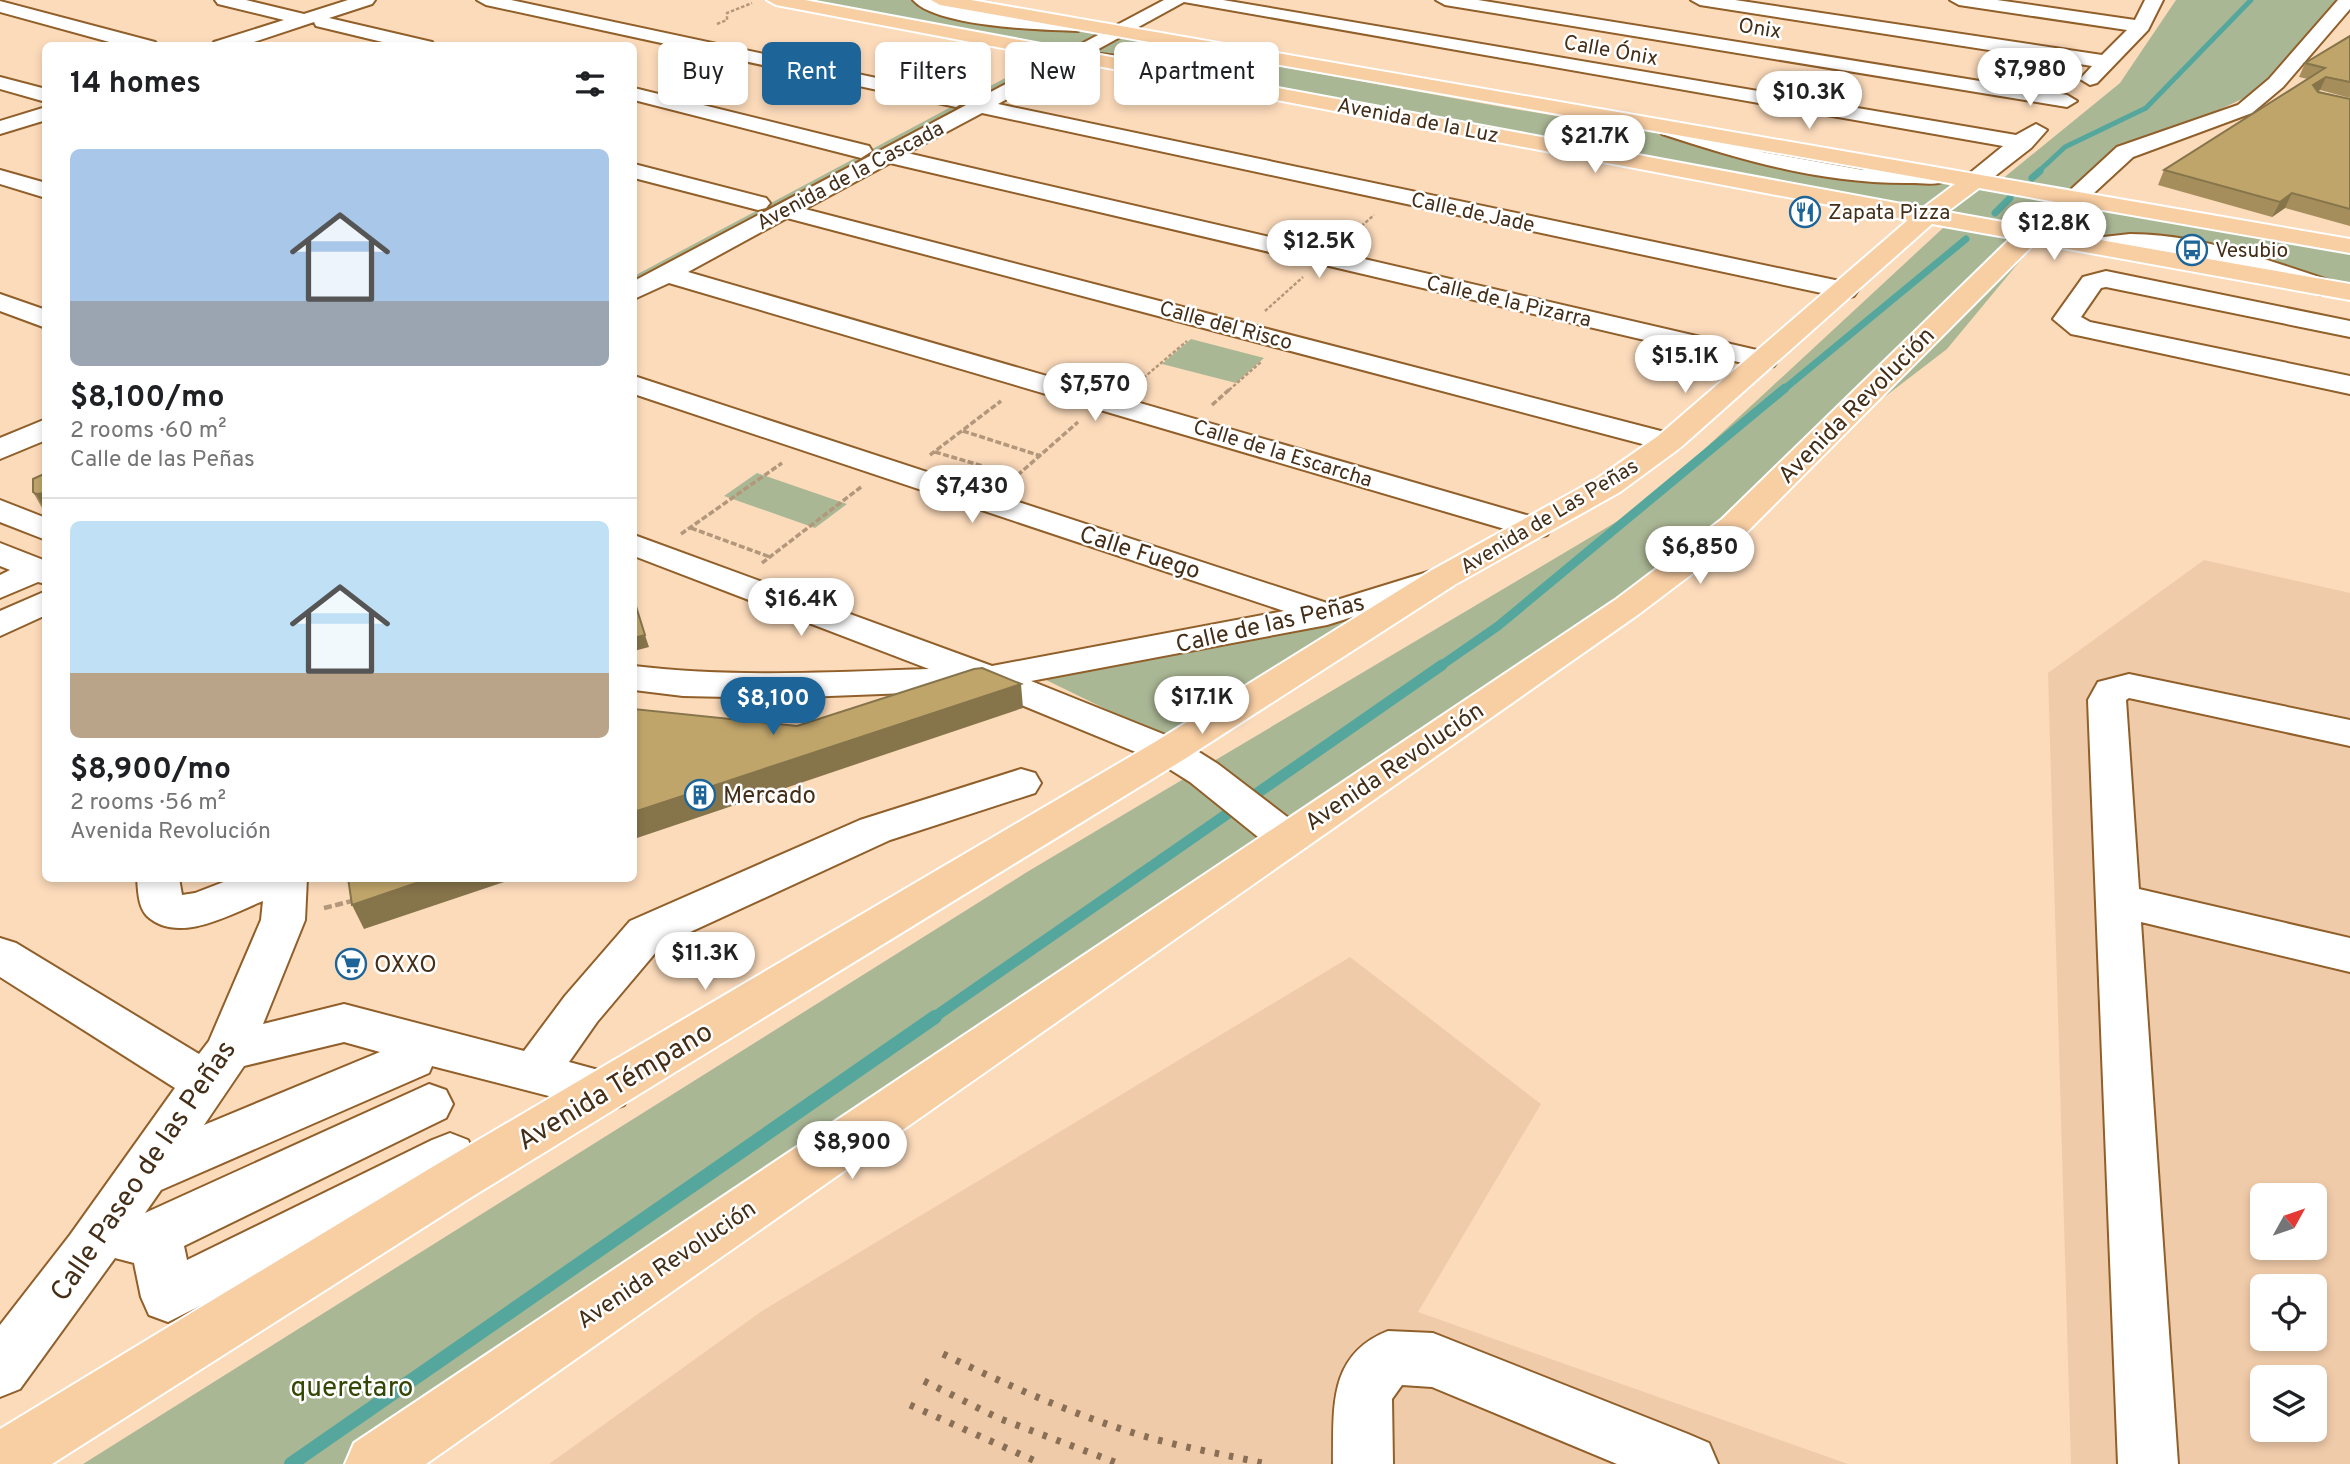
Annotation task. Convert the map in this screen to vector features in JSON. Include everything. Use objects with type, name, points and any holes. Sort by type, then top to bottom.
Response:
[{"type":"main road","name":"Avenida de la Luz","points":[[776,0],[1088,40],[1664,127],[1956,183],[2350,246]]},
{"type":"main road","name":"Avenida de la Luz","points":[[940,0],[1272,93],[2035,230],[2086,245],[2350,292]]},
{"type":"main road","name":"Avenida de Las Peñas","points":[[1444,577],[1609,485],[1669,442],[1932,212],[1956,183]]},
{"type":"main road","name":"Avenida Revolución","points":[[375,1464],[1273,828],[1627,607],[1734,526],[2035,230],[2070,202]]},
{"type":"main road","name":"Avenida Témpano","points":[[0,1463],[451,1168],[607,1091],[1186,762],[1444,577]]},
{"type":"street","points":[[224,0],[407,42]]},
{"type":"street","name":"Calle de Jade","points":[[486,0],[875,83]]},
{"type":"street","points":[[922,0],[949,13],[1088,40]]},
{"type":"street","name":"Avenida de la Cascada","points":[[1088,40],[1146,0]]},
{"type":"street","name":"Avenida de la Cascada","points":[[991,91],[1088,40],[1177,0]]},
{"type":"street","name":"Calle Ónix","points":[[1192,0],[2023,143]]},
{"type":"street","name":"Onix","points":[[1446,0],[2067,101]]},
{"type":"street","points":[[1700,0],[2106,62]]},
{"type":"street","points":[[1959,0],[2141,26]]},
{"type":"street","points":[[1664,127],[1758,158],[1863,177],[1956,183],[2023,143],[2141,26],[2154,0]]},
{"type":"street","name":"Avenida Revolución","points":[[2070,202],[2125,152],[2245,108],[2276,83],[2348,0]]},
{"type":"street","points":[[257,41],[373,2]]},
{"type":"street","points":[[0,6],[133,42]]},
{"type":"street","points":[[0,83],[42,97]]},
{"type":"street","name":"Calle de la Pizarra","points":[[637,95],[873,153],[1764,360]]},
{"type":"street","points":[[0,115],[42,99]]},
{"type":"street","name":"Avenida de la Cascada","points":[[637,265],[771,207],[963,105]]},
{"type":"street","name":"Calle de Jade","points":[[976,105],[1845,290]]},
{"type":"street","points":[[1664,127],[1685,111],[1752,120],[1771,126],[1774,147]]},
{"type":"street","points":[[0,128],[42,114]]},
{"type":"street","points":[[1774,147],[1806,119]]},
{"type":"street","name":"Calle del Risco","points":[[637,172],[1669,442]]},
{"type":"street","points":[[0,177],[42,190]]},
{"type":"street","name":"Avenida de la Cascada","points":[[637,289],[667,274],[771,207]]},
{"type":"street","name":"Calle de la Escarcha","points":[[667,274],[1535,527]]},
{"type":"street","points":[[2350,329],[2106,279],[2092,282],[2066,319],[2081,328],[2350,385]]},
{"type":"street","points":[[2079,300],[2350,353]]},
{"type":"street","points":[[0,302],[42,318]]},
{"type":"street","name":"Calle Fuego","points":[[637,386],[1327,614]]},
{"type":"street","points":[[0,450],[42,430]]},
{"type":"street","points":[[0,510],[42,528]]},
{"type":"street","points":[[637,546],[989,678],[1186,762],[1273,828]]},
{"type":"street","points":[[0,554],[42,581]]},
{"type":"street","name":"Calle de las Peñas","points":[[637,678],[683,684],[778,686],[989,678],[1327,614],[1444,577]]},
{"type":"street","points":[[0,588],[42,581]]},
{"type":"street","points":[[0,625],[42,581]]},
{"type":"street","points":[[2148,1464],[2107,700],[2110,690],[2129,686],[2350,733]]},
{"type":"street","points":[[535,1073],[581,1009],[646,933],[876,830],[1021,783]]},
{"type":"street","points":[[159,882],[162,904],[176,912],[282,892]]},
{"type":"street","name":"Calle Paseo de las Peñas","points":[[0,1370],[89,1252],[217,1067],[282,892]]},
{"type":"street","points":[[2117,900],[2350,955]]},
{"type":"street","points":[[0,955],[217,1067],[344,1023],[415,1068],[451,1168],[168,1297],[155,1234]]},
{"type":"street","points":[[144,1174],[415,1068],[535,1073],[607,1091]]},
{"type":"street","points":[[89,1252],[155,1234],[415,1068]]},
{"type":"street","points":[[1363,1464],[1363,1391],[1388,1358],[1433,1360],[1688,1464]]},
{"type":"path","points":[[727,20],[727,13],[759,0]]},
{"type":"path","points":[[1115,403],[1213,321]]},
{"type":"path","points":[[1189,425],[1284,340]]},
{"type":"path","points":[[1005,398],[962,431],[1041,456],[1081,420]]},
{"type":"path","points":[[934,452],[1017,476]]},
{"type":"path","points":[[782,463],[690,528],[770,556],[858,489]]},
{"type":"path","points":[[282,892],[368,896]]},
{"type":"shaded area","points":[[2204,560],[2350,593],[2350,1464],[2071,1464],[2048,673]]},
{"type":"shaded area","points":[[1350,957],[1541,1104],[1418,1312],[1848,1464],[549,1464],[762,1311]]},
{"type":"green space","name":"queretaro","points":[[805,0],[915,0],[1146,42],[1114,42],[1114,58],[1100,55],[1100,42],[1029,42]]},
{"type":"green space","name":"queretaro","points":[[2176,0],[2350,0],[2276,83],[2121,156],[2070,202],[2350,249],[2350,289],[2044,232],[1947,349],[1477,709],[375,1464],[83,1464],[1027,872],[1643,506],[1956,216],[1279,89],[1279,66],[1990,189],[2120,83]]},
{"type":"green space","points":[[1005,78],[1005,87],[991,95],[991,86]]},
{"type":"green space","points":[[955,105],[972,105],[637,284],[637,274]]},
{"type":"green space","points":[[1191,339],[1264,358],[1236,383],[1162,364]]},
{"type":"green space","points":[[757,473],[847,504],[815,528],[724,496]]},
{"type":"green space","points":[[1390,606],[1175,743],[1040,677],[1329,624]]},
{"type":"building","points":[[2350,36],[2350,82],[2326,77],[2313,85],[2318,92],[2350,99],[2350,209],[2292,193],[2280,202],[2164,170],[2325,68],[2305,63]]},
{"type":"building","points":[[42,475],[42,493],[33,492],[33,479]]},
{"type":"building","points":[[637,610],[645,635],[637,637]]},
{"type":"building","points":[[982,668],[1021,684],[637,811],[637,709],[797,726]]},
{"type":"building","points":[[349,882],[419,882],[352,905]]},
{"type":"waterway","points":[[2038,172],[2065,147],[2146,108],[2251,0]]},
{"type":"waterway","points":[[2032,178],[2040,171]]},
{"type":"waterway","points":[[1995,213],[2010,198]]},
{"type":"waterway","points":[[1783,390],[1966,239]]},
{"type":"waterway","points":[[1439,667],[1498,626],[1785,388]]},
{"type":"waterway","points":[[933,1018],[1442,665]]},
{"type":"waterway","points":[[291,1464],[935,1017]]},
{"type":"railway","points":[[943,1354],[1094,1420],[1177,1445],[1267,1464]]},
{"type":"railway","points":[[924,1381],[998,1418],[1120,1464]]},
{"type":"railway","points":[[910,1405],[1042,1464]]},
{"type":"place","name":"Zapata Pizza","points":[[1805,212]]},
{"type":"place","name":"Vesubio","points":[[2192,250]]},
{"type":"place","name":"Mercado","points":[[700,795]]},
{"type":"place","name":"OXXO","points":[[351,964]]}]
